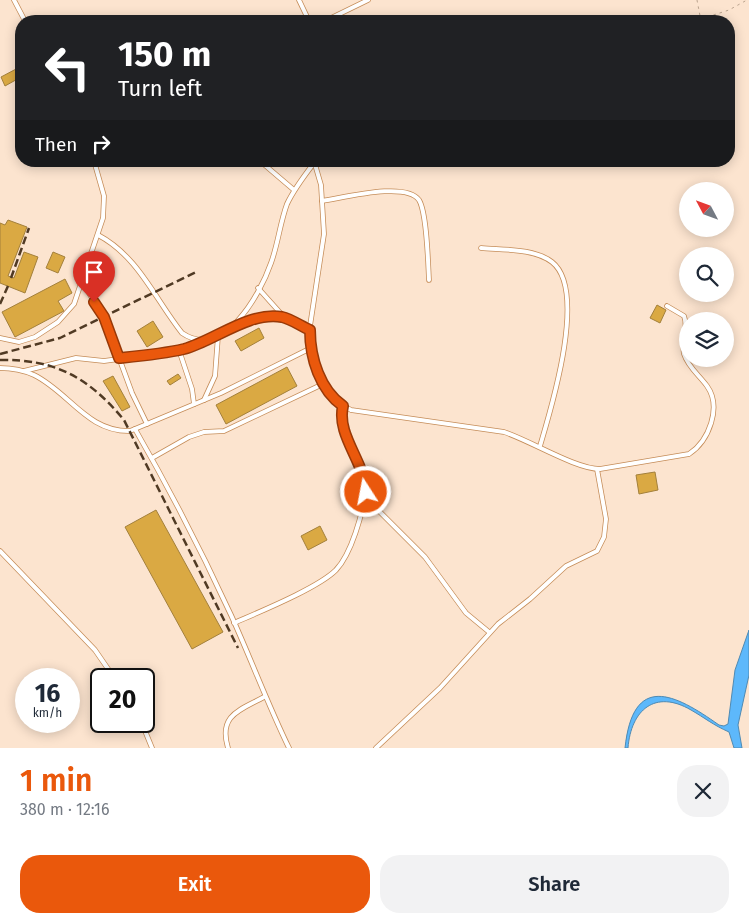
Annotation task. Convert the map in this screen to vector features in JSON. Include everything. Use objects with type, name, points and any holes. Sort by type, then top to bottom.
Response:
[{"type":"lane","points":[[14,0],[23,15]]},
{"type":"lane","points":[[299,0],[307,15]]},
{"type":"lane","points":[[337,15],[368,0]]},
{"type":"lane","points":[[0,338],[11,342],[27,341],[49,329],[74,304],[103,218],[104,196],[96,167]]},
{"type":"lane","points":[[267,167],[294,190]]},
{"type":"lane","points":[[233,326],[270,266],[283,217],[294,190],[310,167]]},
{"type":"lane","points":[[316,167],[321,185],[324,234],[310,330],[311,348],[323,384],[332,397],[343,406],[370,413],[481,427],[504,432],[540,446],[583,467],[597,469],[688,454],[699,446],[710,427],[713,408],[710,392],[688,364],[684,352],[686,319],[682,313],[667,306]]},
{"type":"lane","points":[[322,201],[388,191],[403,190],[414,194],[421,205],[429,280]]},
{"type":"lane","points":[[98,235],[117,246],[129,257],[182,333],[201,340]]},
{"type":"lane","points":[[482,248],[535,254],[552,262],[561,274],[566,296],[567,331],[558,382],[540,446]]},
{"type":"lane","points":[[82,282],[104,317],[147,424]]},
{"type":"lane","points":[[258,288],[284,317],[310,330]]},
{"type":"lane","points":[[24,371],[76,358],[98,361],[180,350],[201,340],[218,336],[233,326],[261,318],[284,317]]},
{"type":"lane","points":[[204,400],[215,376],[218,336]]},
{"type":"lane","points":[[0,368],[24,371],[43,380],[94,422],[115,430],[135,429],[204,400],[311,348]]},
{"type":"lane","points":[[180,350],[192,388],[194,404]]},
{"type":"lane","points":[[152,458],[189,437],[204,432],[224,431],[323,384]]},
{"type":"lane","points":[[343,406],[343,426],[362,470],[366,492],[375,506],[425,557],[466,612],[489,632]]},
{"type":"lane","points":[[135,429],[152,458],[234,623],[264,697],[289,748]]},
{"type":"lane","points":[[376,748],[440,688],[489,632],[566,566],[594,554],[600,547],[606,519],[597,469]]},
{"type":"lane","points":[[234,623],[287,598],[335,570],[344,559],[355,532],[366,492]]},
{"type":"lane","points":[[0,551],[95,650],[107,668]]},
{"type":"lane","points":[[228,748],[225,731],[228,720],[236,712],[264,697]]},
{"type":"lane","points":[[146,733],[152,748]]},
{"type":"path","points":[[697,0],[701,15]]},
{"type":"path","points":[[716,15],[747,0]]},
{"type":"water","points":[[749,630],[749,675],[738,725],[742,748],[734,748],[729,732],[691,710],[678,704],[666,702],[656,703],[647,707],[640,714],[634,723],[628,748],[625,748],[629,724],[637,708],[646,699],[658,696],[672,698],[719,725],[724,726],[728,724],[735,670]]},
{"type":"building","points":[[15,70],[15,80],[5,86],[1,77]]},
{"type":"building","points":[[8,220],[27,227],[8,276],[14,278],[24,252],[38,257],[25,293],[0,283],[0,223],[5,225]]},
{"type":"building","points":[[53,252],[65,257],[58,273],[46,268]]},
{"type":"building","points":[[65,279],[72,293],[58,301],[64,311],[15,337],[2,312]]},
{"type":"building","points":[[657,305],[666,310],[660,323],[650,318]]},
{"type":"building","points":[[153,321],[163,337],[147,347],[137,331]]},
{"type":"building","points":[[259,328],[264,338],[241,351],[235,341]]},
{"type":"building","points":[[287,367],[297,386],[226,424],[216,405]]},
{"type":"building","points":[[178,374],[181,378],[170,385],[167,381]]},
{"type":"building","points":[[113,376],[130,407],[122,411],[103,381]]},
{"type":"building","points":[[655,472],[658,490],[639,494],[636,475]]},
{"type":"building","points":[[156,510],[223,632],[192,649],[125,527]]},
{"type":"building","points":[[320,526],[327,540],[308,550],[301,536]]},
{"type":"railway","points":[[11,278],[29,228]]},
{"type":"railway","points":[[0,354],[60,338],[196,272]]},
{"type":"railway","points":[[0,304],[8,286]]},
{"type":"railway","points":[[0,360],[38,363],[55,367],[70,374],[98,393],[124,420],[238,648]]},
{"type":"route","points":[[94,302],[104,317],[119,358],[186,348],[201,340],[208,340],[218,336],[233,326],[261,318],[284,317],[310,330],[311,348],[325,388],[343,406],[343,426],[362,470],[366,483],[366,492]]}]
